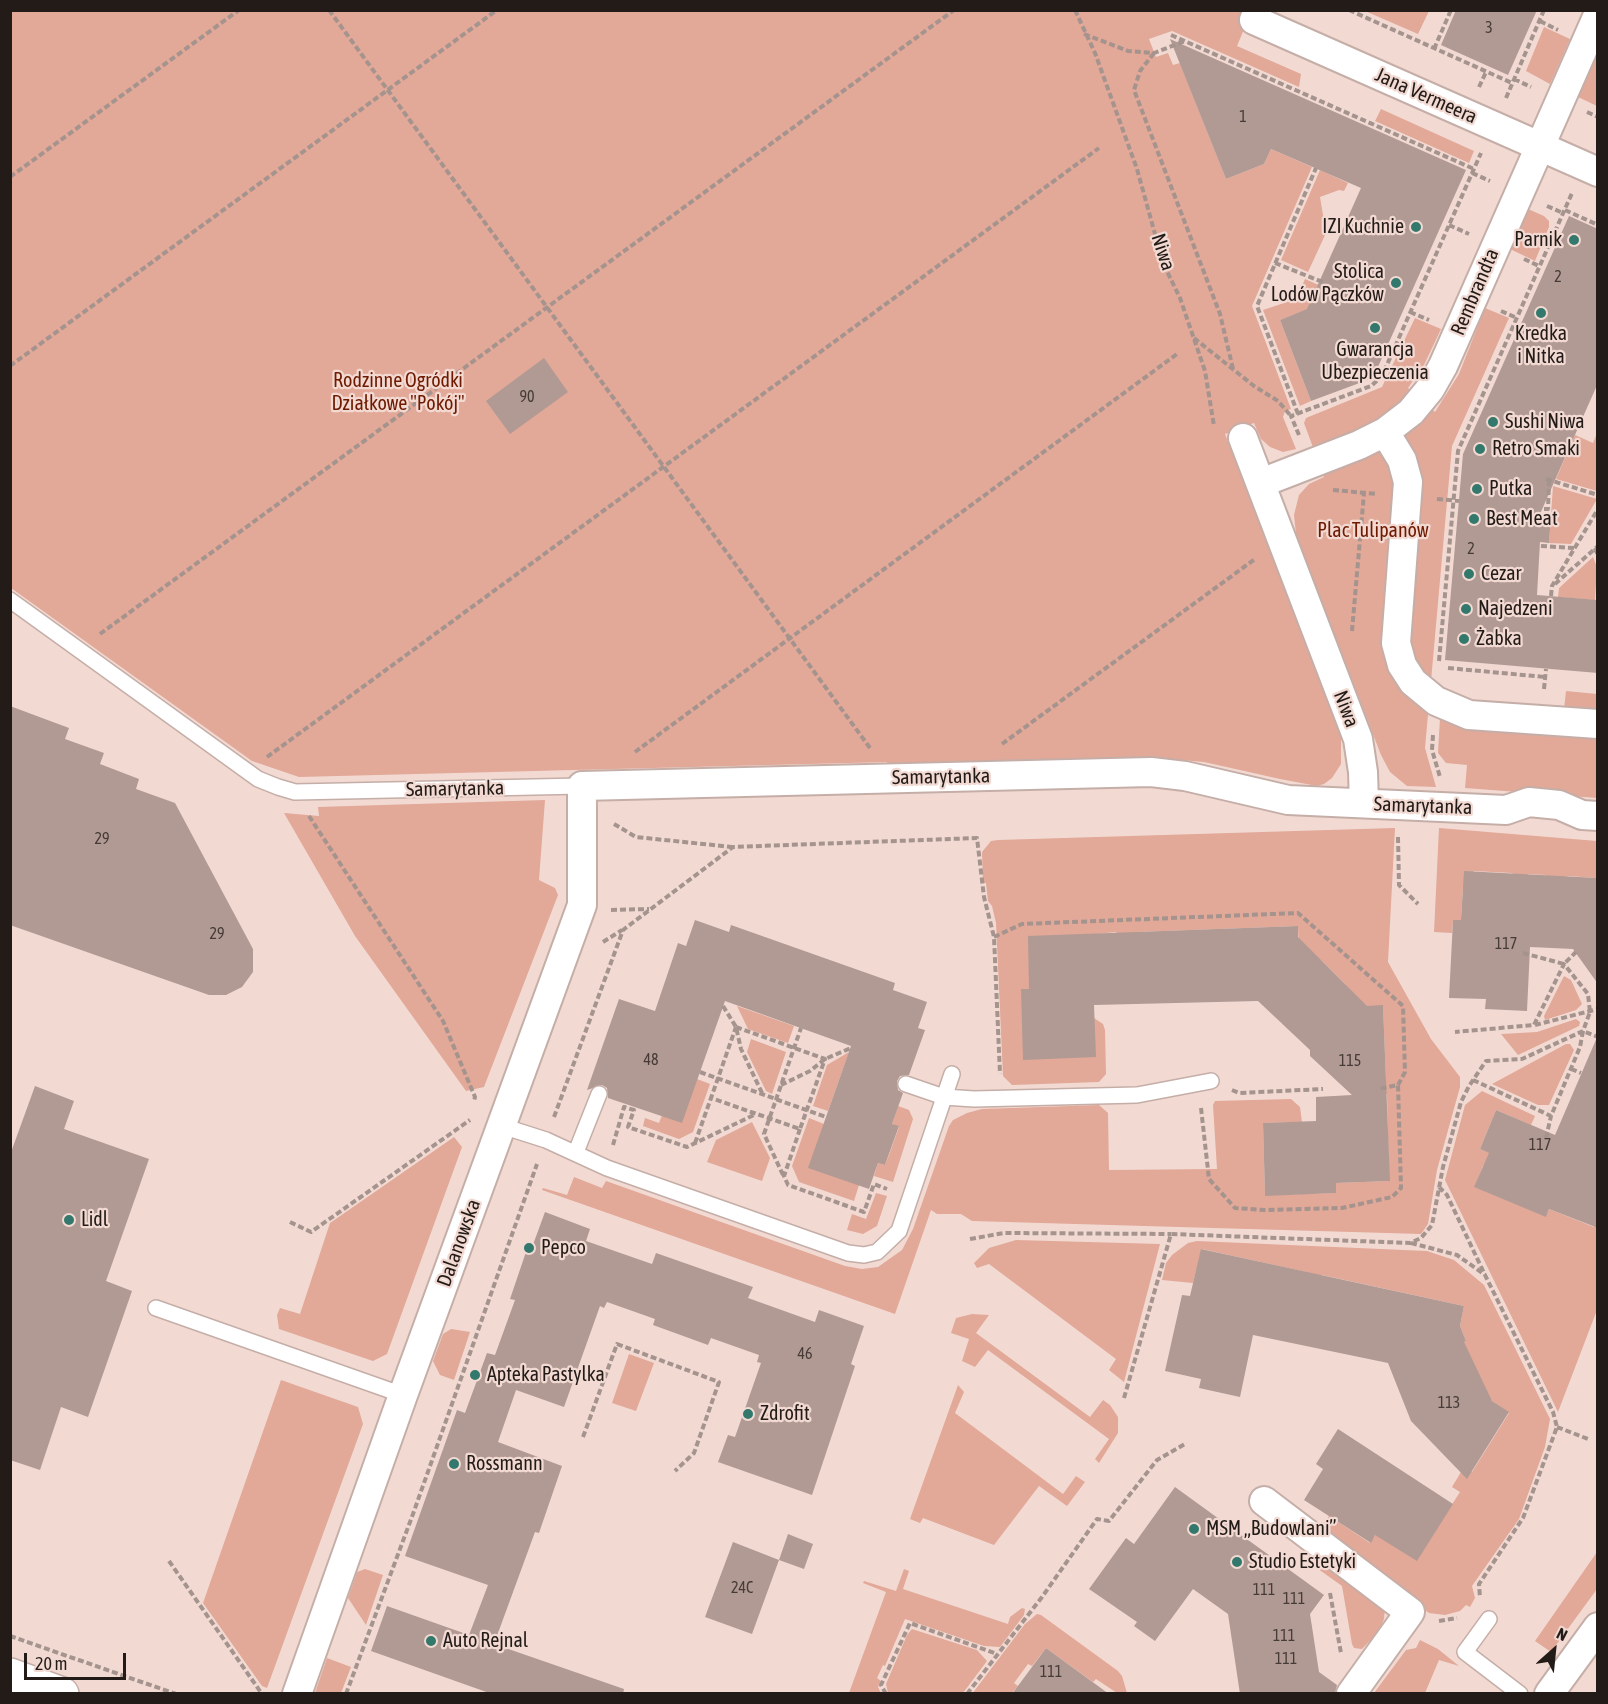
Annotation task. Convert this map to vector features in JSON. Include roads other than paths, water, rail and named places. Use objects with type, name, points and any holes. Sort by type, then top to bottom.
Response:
[{"type":"street","name":"Rembrandta","points":[[1260,483],[1359,445],[1386,432],[1411,412],[1437,377],[1598,15]]},
{"type":"street","name":"Jana Vermeera","points":[[1254,20],[1539,146],[1586,180]]},
{"type":"street","points":[[1386,432],[1402,460],[1408,482],[1397,650],[1402,665],[1413,682],[1436,701],[1469,715],[1598,724]]},
{"type":"street","name":"Niwa","points":[[1243,438],[1358,739],[1363,766],[1364,804]]},
{"type":"street","name":"Samarytanka","points":[[582,786],[1151,772],[1185,776],[1288,800],[1506,810],[1529,802],[1559,805],[1582,815],[1598,816]]},
{"type":"street","name":"Dalanowska","points":[[297,1694],[403,1395],[582,905],[582,786]]},
{"type":"street","points":[[1264,1501],[1410,1612],[1351,1694]]},
{"type":"street","points":[[1549,1694],[1598,1627]]},
{"type":"street","points":[[10,1675],[62,1694]]},
{"type":"lane","name":"Samarytanka","points":[[10,600],[258,779],[278,788],[295,792],[582,786]]},
{"type":"lane","points":[[502,1126],[546,1140],[607,1168],[848,1253],[864,1255],[877,1252],[899,1231],[952,1074]]},
{"type":"lane","points":[[906,1084],[944,1097],[1000,1098],[1137,1095],[1205,1082]]},
{"type":"lane","points":[[576,1152],[599,1094]]},
{"type":"lane","points":[[156,1308],[403,1395]]},
{"type":"lane","points":[[1489,1619],[1465,1652],[1520,1694]]},
{"type":"place","name":"IZI Kuchnie","points":[[1416,227]]},
{"type":"place","name":"Parnik","points":[[1574,240]]},
{"type":"place","name":"Stolica Lodów Pączków","points":[[1396,283]]},
{"type":"place","name":"Kredka i Nitka","points":[[1541,313]]},
{"type":"place","name":"Gwarancja Ubezpieczenia","points":[[1375,328]]},
{"type":"place","name":"Sushi Niwa","points":[[1493,422]]},
{"type":"place","name":"Retro Smaki","points":[[1480,449]]},
{"type":"place","name":"Putka","points":[[1477,489]]},
{"type":"place","name":"Best Meat","points":[[1474,519]]},
{"type":"place","name":"Cezar","points":[[1469,574]]},
{"type":"place","name":"Najedzeni","points":[[1466,609]]},
{"type":"place","name":"Żabka","points":[[1464,639]]},
{"type":"place","name":"Lidl","points":[[69,1220]]},
{"type":"place","name":"Pepco","points":[[529,1248]]},
{"type":"place","name":"Apteka Pastylka","points":[[475,1375]]},
{"type":"place","name":"Zdrofit","points":[[748,1414]]},
{"type":"place","name":"Rossmann","points":[[454,1464]]},
{"type":"place","name":"MSM „Budowlani”","points":[[1194,1529]]},
{"type":"place","name":"Studio Estetyki","points":[[1237,1562]]},
{"type":"place","name":"Auto Rejnal","points":[[431,1641]]},
{"type":"park label","name":"Rodzinne Ogródki Działkowe \"Pokój\"","points":[[398,392]]},
{"type":"park label","name":"Plac Tulipanów","points":[[1373,531]]}]
